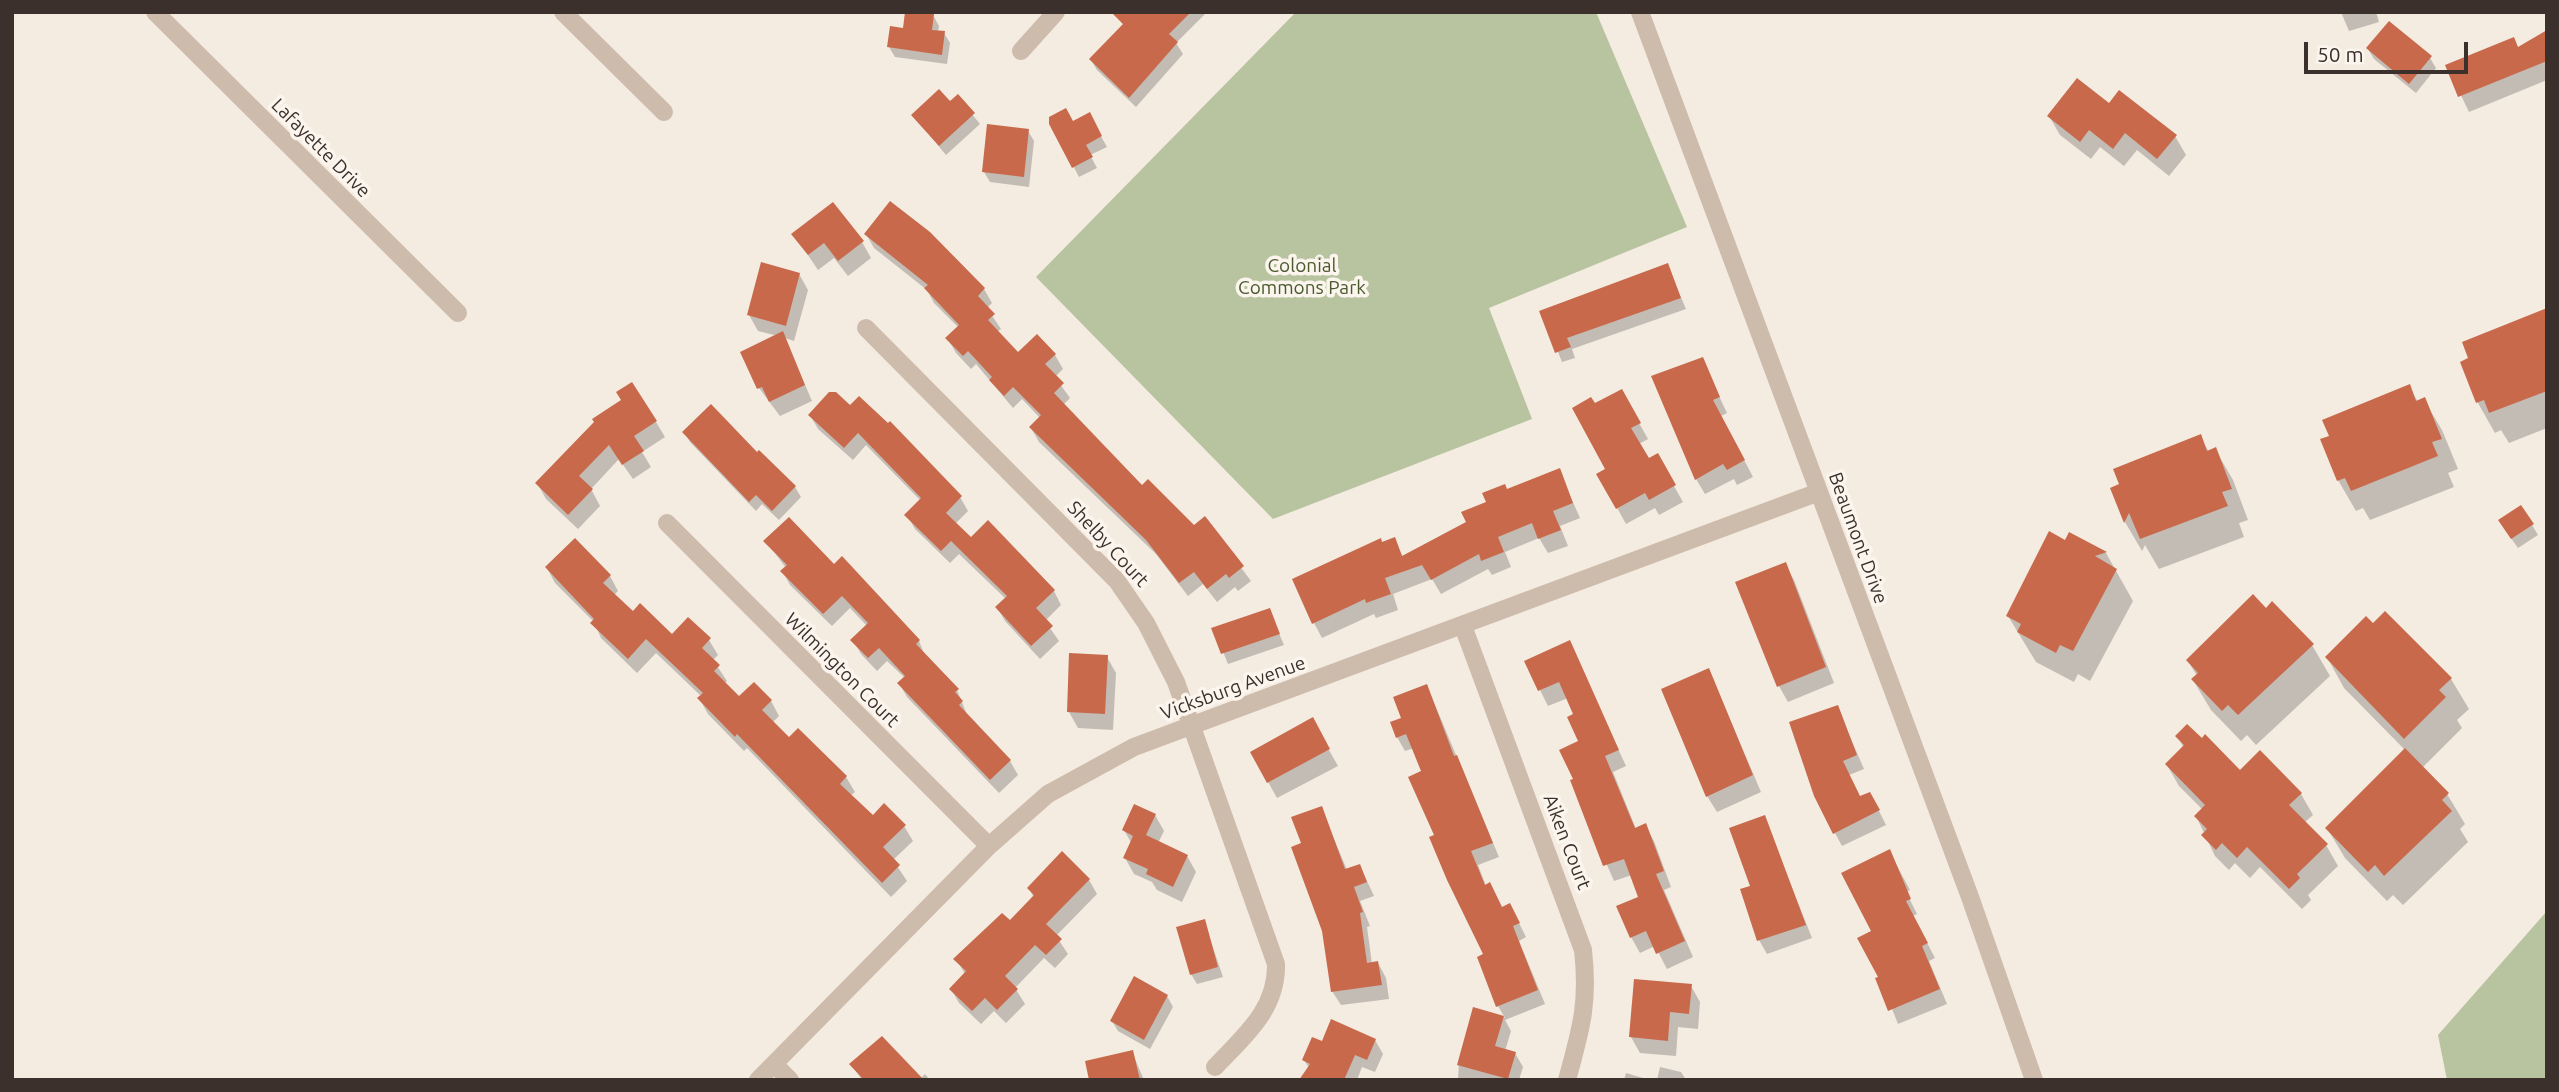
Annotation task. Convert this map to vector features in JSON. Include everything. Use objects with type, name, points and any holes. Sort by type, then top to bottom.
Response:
[{"type":"street","name":"Lafayette Drive","points":[[155,12],[457,313]]},
{"type":"street","points":[[563,12],[664,112]]},
{"type":"street","points":[[1021,51],[1056,12]]},
{"type":"street","name":"Beaumont Drive","points":[[1640,12],[2034,1080]]},
{"type":"street","name":"Shelby Court","points":[[866,328],[1117,581],[1146,623],[1176,682],[1276,964],[1273,995],[1266,1010],[1215,1068]]},
{"type":"street","name":"Vicksburg Avenue","points":[[758,1080],[989,846],[1048,794],[1071,779],[1134,747],[1819,492]]},
{"type":"street","name":"Wilmington Court","points":[[667,523],[989,846]]},
{"type":"street","name":"Aiken Court","points":[[1463,625],[1583,950],[1587,995],[1584,1020],[1567,1080]]},
{"type":"street","points":[[774,1064],[790,1080]]},
{"type":"green space","name":"Colonial Commons Park","points":[[1296,12],[1596,12],[1687,227],[1489,308],[1532,419],[1273,519],[1036,277]]},
{"type":"green space","points":[[2547,911],[2547,1080],[2447,1080],[2438,1035]]},
{"type":"building","points":[[905,12],[934,14],[932,30],[945,31],[942,55],[887,47],[890,26],[903,28]]},
{"type":"building","points":[[1111,12],[1191,12],[1169,34],[1178,42],[1129,98],[1089,59],[1123,24]]},
{"type":"building","points":[[2389,21],[2432,56],[2409,84],[2366,48]]},
{"type":"building","points":[[2547,30],[2547,61],[2458,97],[2445,65],[2514,37],[2518,47]]},
{"type":"building","points":[[2077,78],[2109,103],[2119,90],[2177,135],[2157,159],[2125,133],[2113,149],[2089,130],[2080,142],[2047,116]]},
{"type":"building","points":[[939,89],[950,101],[958,94],[975,113],[939,146],[911,115]]},
{"type":"building","points":[[1066,108],[1073,121],[1090,112],[1102,136],[1086,145],[1093,157],[1072,168],[1049,124],[1049,117]]},
{"type":"building","points":[[987,124],[1029,129],[1024,177],[982,172]]},
{"type":"building","points":[[890,201],[930,232],[985,288],[978,296],[995,314],[988,320],[1018,352],[1037,334],[1056,354],[1045,364],[1064,383],[1054,393],[1142,485],[1148,479],[1194,525],[1205,516],[1244,566],[1229,578],[1226,574],[1207,589],[1194,572],[1179,583],[1146,540],[1029,427],[1041,415],[1013,387],[1004,396],[989,380],[992,377],[968,351],[963,356],[945,338],[959,325],[924,288],[928,285],[864,234]]},
{"type":"building","points":[[833,202],[864,241],[838,261],[824,243],[808,255],[791,234]]},
{"type":"building","points":[[761,262],[800,273],[786,326],[747,315]]},
{"type":"building","points":[[1668,263],[1681,298],[1567,338],[1571,347],[1555,353],[1539,311]]},
{"type":"building","points":[[2547,308],[2547,391],[2489,413],[2484,400],[2476,403],[2460,362],[2468,358],[2462,342]]},
{"type":"building","points":[[783,331],[805,385],[769,402],[762,387],[757,389],[740,352]]},
{"type":"building","points":[[1703,357],[1720,397],[1713,400],[1745,460],[1727,470],[1723,464],[1695,480],[1651,376]]},
{"type":"building","points":[[632,382],[657,421],[634,436],[644,451],[622,465],[609,445],[579,476],[593,489],[568,515],[535,483],[594,422],[592,419],[621,400],[616,392]]},
{"type":"building","points":[[2410,384],[2416,401],[2425,397],[2442,439],[2432,442],[2438,456],[2351,491],[2345,478],[2337,481],[2320,439],[2329,436],[2322,420]]},
{"type":"building","points":[[1622,389],[1641,423],[1631,428],[1649,458],[1658,453],[1676,485],[1649,500],[1645,493],[1616,509],[1596,474],[1605,469],[1572,408],[1591,397],[1595,403]]},
{"type":"building","points":[[829,392],[836,392],[850,405],[859,396],[888,423],[890,421],[962,496],[946,513],[971,537],[988,520],[1055,590],[1036,608],[1053,626],[1031,646],[995,607],[1007,596],[951,541],[941,551],[904,515],[921,498],[858,433],[844,448],[808,415]]},
{"type":"building","points":[[711,404],[757,452],[759,450],[796,486],[772,511],[756,495],[749,502],[682,432]]},
{"type":"building","points":[[2201,434],[2207,451],[2216,447],[2232,489],[2222,492],[2228,506],[2140,539],[2129,513],[2124,523],[2110,488],[2119,484],[2113,469]]},
{"type":"building","points":[[1560,468],[1573,503],[1553,511],[1561,530],[1538,539],[1532,523],[1498,537],[1504,552],[1481,561],[1479,554],[1431,580],[1422,565],[1385,578],[1391,594],[1366,603],[1365,599],[1312,624],[1292,579],[1381,538],[1382,542],[1395,537],[1402,556],[1466,522],[1461,512],[1486,502],[1482,493],[1505,484],[1507,489]]},
{"type":"building","points":[[2521,505],[2534,524],[2511,539],[2498,520]]},
{"type":"building","points":[[789,517],[834,564],[842,556],[920,640],[916,644],[959,689],[955,692],[963,701],[959,705],[1011,760],[990,780],[897,683],[905,676],[879,648],[868,658],[850,640],[868,623],[842,596],[823,614],[780,571],[787,565],[763,541]]},
{"type":"building","points":[[2049,531],[2065,540],[2069,532],[2107,552],[2095,556],[2117,569],[2073,651],[2060,645],[2056,653],[2017,632],[2021,624],[2006,616]]},
{"type":"building","points":[[575,538],[611,575],[603,583],[633,611],[640,603],[672,634],[688,617],[711,638],[702,648],[720,665],[714,671],[739,696],[754,682],[772,700],[762,710],[789,737],[798,728],[847,776],[840,784],[873,815],[884,803],[906,825],[883,847],[900,865],[882,883],[737,734],[735,737],[697,698],[703,693],[646,639],[628,659],[590,623],[594,619],[545,567]]},
{"type":"building","points":[[1786,562],[1826,667],[1777,687],[1735,582]]},
{"type":"building","points":[[2253,594],[2266,608],[2272,601],[2314,644],[2238,715],[2228,705],[2222,711],[2191,679],[2198,673],[2186,660]]},
{"type":"building","points":[[1270,608],[1280,634],[1221,654],[1211,628]]},
{"type":"building","points":[[2385,611],[2452,678],[2439,690],[2446,697],[2404,739],[2325,657],[2366,616],[2373,623]]},
{"type":"building","points":[[1570,640],[1619,750],[1605,756],[1635,828],[1646,823],[1664,871],[1656,874],[1685,941],[1656,954],[1646,931],[1630,938],[1616,906],[1638,897],[1624,859],[1603,866],[1570,780],[1573,779],[1559,750],[1578,741],[1567,717],[1573,714],[1559,682],[1538,691],[1524,661]]},
{"type":"building","points":[[1069,653],[1108,655],[1105,714],[1067,712]]},
{"type":"building","points":[[1709,668],[1753,775],[1706,797],[1661,689]]},
{"type":"building","points":[[1427,684],[1454,756],[1457,755],[1493,843],[1471,851],[1485,885],[1490,882],[1502,907],[1510,903],[1520,923],[1513,926],[1538,990],[1496,1007],[1477,957],[1483,954],[1447,880],[1429,837],[1434,835],[1408,777],[1421,771],[1406,734],[1396,738],[1390,722],[1401,718],[1393,697]]},
{"type":"building","points":[[1838,705],[1857,755],[1843,761],[1860,796],[1870,792],[1880,810],[1833,834],[1814,796],[1789,722]]},
{"type":"building","points":[[1313,717],[1330,749],[1267,783],[1250,752]]},
{"type":"building","points":[[2187,724],[2202,738],[2205,734],[2240,770],[2260,750],[2302,793],[2289,805],[2328,844],[2297,874],[2300,878],[2289,889],[2247,847],[2237,858],[2222,843],[2216,850],[2201,835],[2207,829],[2194,816],[2205,805],[2165,764],[2184,745],[2175,736]]},
{"type":"building","points":[[2405,748],[2449,793],[2442,800],[2452,811],[2384,876],[2375,865],[2368,872],[2325,828]]},
{"type":"building","points":[[1134,804],[1156,814],[1146,835],[1188,855],[1173,887],[1146,874],[1148,869],[1123,858],[1133,836],[1122,830]]},
{"type":"building","points":[[1322,806],[1345,869],[1360,864],[1367,882],[1354,887],[1363,912],[1360,913],[1367,963],[1378,961],[1382,985],[1331,992],[1322,931],[1291,847],[1301,843],[1291,817]]},
{"type":"building","points":[[1765,815],[1806,925],[1757,941],[1740,889],[1750,886],[1729,828]]},
{"type":"building","points":[[1890,849],[1911,899],[1906,901],[1928,943],[1922,946],[1940,989],[1888,1011],[1875,978],[1878,977],[1857,938],[1871,931],[1841,873]]},
{"type":"building","points":[[1062,851],[1090,879],[1046,924],[1062,939],[1046,955],[1035,945],[1005,976],[1018,989],[997,1010],[985,998],[972,1011],[949,989],[966,971],[953,959],[1002,913],[1010,920],[1034,895],[1027,888]]},
{"type":"building","points":[[1205,919],[1218,967],[1190,975],[1176,927]]},
{"type":"building","points":[[1134,976],[1168,995],[1144,1040],[1110,1021]]},
{"type":"building","points":[[1634,979],[1692,984],[1689,1014],[1670,1012],[1668,1041],[1629,1037]]},
{"type":"building","points":[[1473,1007],[1504,1016],[1495,1046],[1516,1052],[1508,1079],[1457,1065]]},
{"type":"building","points":[[1331,1019],[1376,1039],[1367,1060],[1355,1055],[1344,1080],[1299,1080],[1310,1064],[1302,1060],[1312,1037],[1322,1041]]},
{"type":"building","points":[[882,1036],[924,1080],[864,1080],[849,1064]]},
{"type":"building","points":[[1133,1050],[1140,1080],[1089,1080],[1085,1061]]}]
